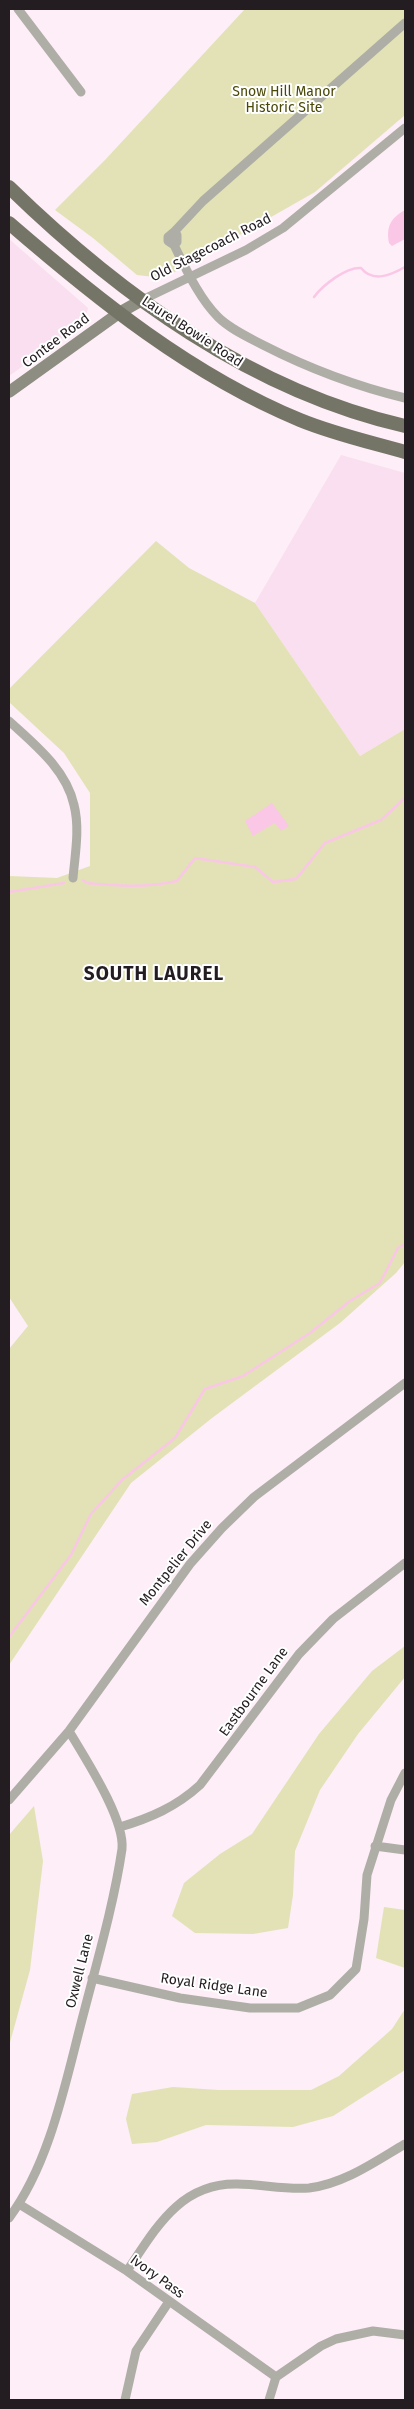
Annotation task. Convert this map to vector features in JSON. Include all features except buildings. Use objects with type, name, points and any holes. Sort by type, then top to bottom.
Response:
[{"type":"main road","name":"Laurel Bowie Road","points":[[9,187],[58,233],[142,300],[204,342],[286,386],[317,399],[405,426]]},
{"type":"main road","name":"Laurel Bowie Road","points":[[9,223],[119,313],[195,366],[255,399],[323,429],[405,452]]},
{"type":"street","points":[[18,9],[81,92]]},
{"type":"street","points":[[405,22],[203,201],[174,232],[177,235],[177,242],[174,246],[190,277],[217,316],[249,337],[317,370],[360,386],[405,398]]},
{"type":"street","name":"Old Stagecoach Road","points":[[119,313],[246,250],[283,228],[405,128]]},
{"type":"street","name":"Contee Road","points":[[9,392],[119,313]]},
{"type":"street","points":[[9,721],[54,764],[72,796],[76,822],[73,878]]},
{"type":"street","points":[[9,735],[18,729]]},
{"type":"street","name":"Montpelier Drive","points":[[9,1800],[69,1731],[190,1564],[222,1528],[254,1496],[405,1383]]},
{"type":"street","name":"Eastbourne Lane","points":[[120,1827],[162,1811],[182,1800],[200,1785],[299,1654],[333,1619],[405,1562]]},
{"type":"street","name":"Oxwell Lane","points":[[9,2218],[19,2204],[48,2140],[92,1978],[121,1859],[123,1840],[120,1827],[89,1765],[69,1731]]},
{"type":"street","name":"Royal Ridge Lane","points":[[92,1978],[180,1998],[250,2008],[298,2008],[330,1995],[356,1969],[364,1919],[367,1875],[391,1800],[405,1773]]},
{"type":"street","points":[[375,1846],[405,1850]]},
{"type":"street","points":[[127,2271],[170,2211],[189,2196],[219,2186],[234,2184],[283,2188],[310,2188],[327,2184],[346,2177],[405,2144]]},
{"type":"street","name":"Ivory Pass","points":[[19,2204],[127,2271],[168,2303],[276,2377]]},
{"type":"street","points":[[125,2400],[136,2351],[168,2303]]},
{"type":"street","points":[[269,2400],[276,2377],[305,2356],[336,2339],[373,2331],[405,2335]]},
{"type":"shaded area","points":[[405,210],[405,239],[392,246],[389,243],[389,227],[393,219]]},
{"type":"shaded area","points":[[9,239],[88,308],[84,322],[9,376]]},
{"type":"shaded area","points":[[341,455],[405,473],[405,729],[360,756],[255,603]]},
{"type":"shaded area","points":[[272,803],[289,826],[281,831],[275,823],[253,836],[245,821]]},
{"type":"green space","name":"Snow Hill Manor Historic Site","points":[[245,9],[405,9],[405,115],[315,192],[164,278],[137,275],[93,238],[55,210],[105,160]]},
{"type":"green space","points":[[156,541],[189,568],[255,603],[360,756],[405,729],[405,1262],[396,1273],[340,1323],[212,1418],[131,1483],[9,1665],[9,1349],[28,1326],[9,1297],[9,876],[57,878],[90,866],[90,793],[64,753],[9,702],[9,689]]},
{"type":"green space","points":[[405,1646],[405,1677],[358,1734],[320,1790],[295,1851],[293,1895],[288,1928],[253,1934],[195,1933],[172,1916],[184,1883],[220,1854],[252,1834],[319,1734],[372,1671]]},
{"type":"green space","points":[[34,1806],[43,1861],[30,1970],[9,2046],[9,1835]]},
{"type":"green space","points":[[384,1907],[405,1910],[405,1968],[376,1958]]},
{"type":"green space","points":[[405,2009],[405,2070],[333,2116],[293,2127],[206,2125],[157,2142],[132,2144],[126,2119],[132,2094],[173,2087],[218,2090],[311,2090],[339,2076],[392,2029]]},
{"type":"waterway","points":[[314,297],[329,282],[355,268],[361,268],[371,275],[382,276],[394,273],[405,267]]},
{"type":"waterway","points":[[83,880],[87,883],[132,886],[177,881],[195,858],[255,867],[273,882],[296,879],[325,843],[381,820],[405,798]]},
{"type":"waterway","points":[[9,892],[64,883]]},
{"type":"waterway","points":[[9,1637],[71,1555],[91,1514],[122,1480],[175,1438],[205,1389],[243,1376],[310,1333],[350,1301],[380,1283],[398,1248],[405,1244]]},
{"type":"district","name":"SOUTH LAUREL","points":[[154,975]]}]
